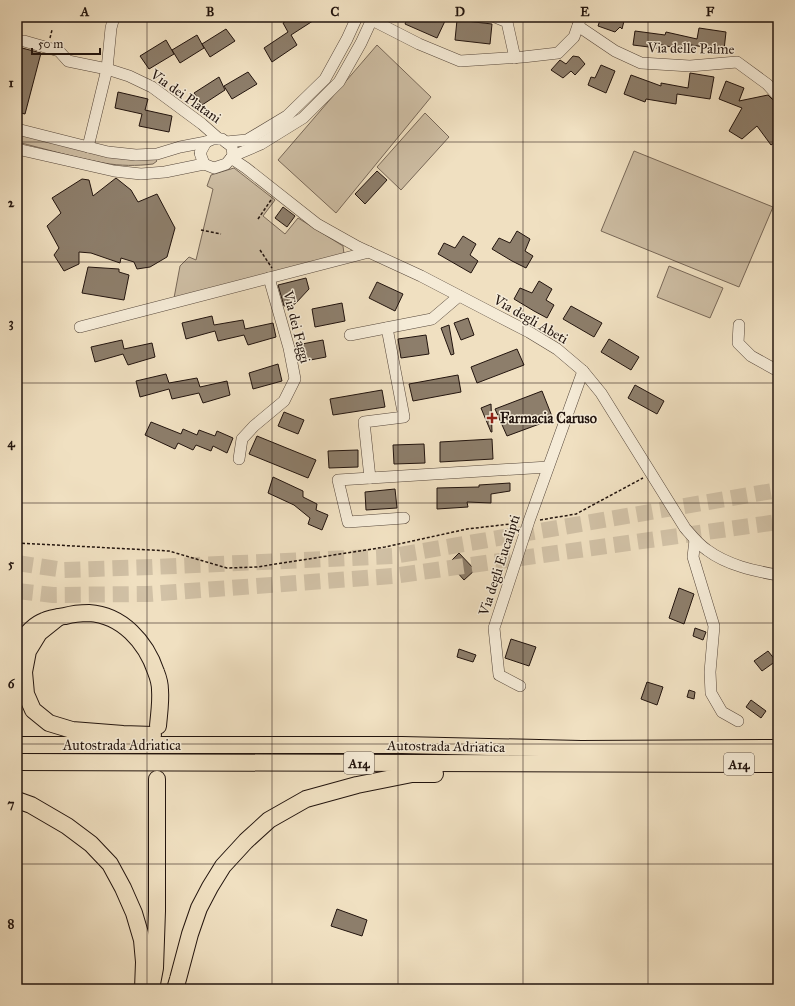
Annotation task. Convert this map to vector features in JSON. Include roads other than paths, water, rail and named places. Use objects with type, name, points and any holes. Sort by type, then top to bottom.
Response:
[{"type":"highway","points":[[17,645],[29,631],[44,621],[73,614],[89,613],[105,617],[121,624],[144,646],[156,672],[160,689],[158,726]]},
{"type":"highway","points":[[59,617],[39,633],[28,651],[24,672],[26,694],[33,710],[49,723],[72,730],[123,734],[288,738],[402,745]]},
{"type":"highway","name":"Autostrada Adriatica","points":[[17,745],[402,745],[582,749],[778,748]]},
{"type":"highway","name":"Autostrada Adriatica","points":[[17,762],[778,764]]},
{"type":"highway","points":[[175,989],[198,908],[224,866],[246,841],[269,820],[306,799],[357,785],[412,774],[600,771],[700,764]]},
{"type":"highway","points":[[151,989],[155,968],[157,911],[157,779]]},
{"type":"highway","points":[[17,800],[31,805],[67,826],[91,844],[110,864],[134,913],[142,940],[144,962],[143,989]]},
{"type":"street","points":[[88,147],[107,69],[111,28],[114,17]]},
{"type":"street","points":[[17,149],[114,171],[141,174],[165,172],[204,164],[214,168],[226,164],[232,157],[261,144],[289,121],[325,79],[344,46],[357,17]]},
{"type":"street","points":[[495,17],[506,22],[515,58]]},
{"type":"street","points":[[17,129],[108,152],[136,155],[156,154],[213,139],[247,140],[289,121],[303,118],[339,82],[355,54],[372,18],[419,44],[460,61],[515,58],[558,53],[574,37],[579,22]]},
{"type":"street","name":"Via delle Palme","points":[[579,22],[614,51],[641,63],[690,66],[737,62],[767,84],[778,96]]},
{"type":"street","name":"Via dei Platani","points":[[24,41],[59,51],[68,61],[107,69],[129,76],[152,87],[223,140]]},
{"type":"street","points":[[344,46],[355,54]]},
{"type":"street","points":[[223,140],[232,147],[232,157]]},
{"type":"street","points":[[204,164],[200,153],[206,142]]},
{"type":"street","points":[[156,154],[169,163],[169,168],[165,172]]},
{"type":"street","name":"Via degli Abeti","points":[[232,157],[317,224],[369,252],[421,276],[530,332],[557,349],[583,371],[601,393],[685,528],[695,540],[707,550],[725,561],[778,575]]},
{"type":"street","name":"Via dei Faggi","points":[[80,327],[369,252]]},
{"type":"street","name":"Via dei Faggi","points":[[239,459],[242,439],[254,426],[284,401],[295,379],[273,277]]},
{"type":"street","points":[[350,336],[432,319],[459,296]]},
{"type":"street","points":[[739,325],[738,344],[750,356],[778,371]]},
{"type":"street","points":[[370,478],[364,422],[404,417],[387,328]]},
{"type":"street","name":"Via degli Eucalipti","points":[[520,686],[499,675],[494,628],[529,521],[583,371]]},
{"type":"street","points":[[404,518],[348,522],[338,480],[548,468]]},
{"type":"street","points":[[695,540],[692,557],[714,626],[710,672],[711,693],[722,712],[738,721]]},
{"type":"tunnel","points":[[17,563],[64,570],[394,556],[778,490]]},
{"type":"tunnel","points":[[17,591],[53,595],[148,594],[393,576],[778,522]]},
{"type":"place","name":"Farmacia Caruso","points":[[492,418]]}]
